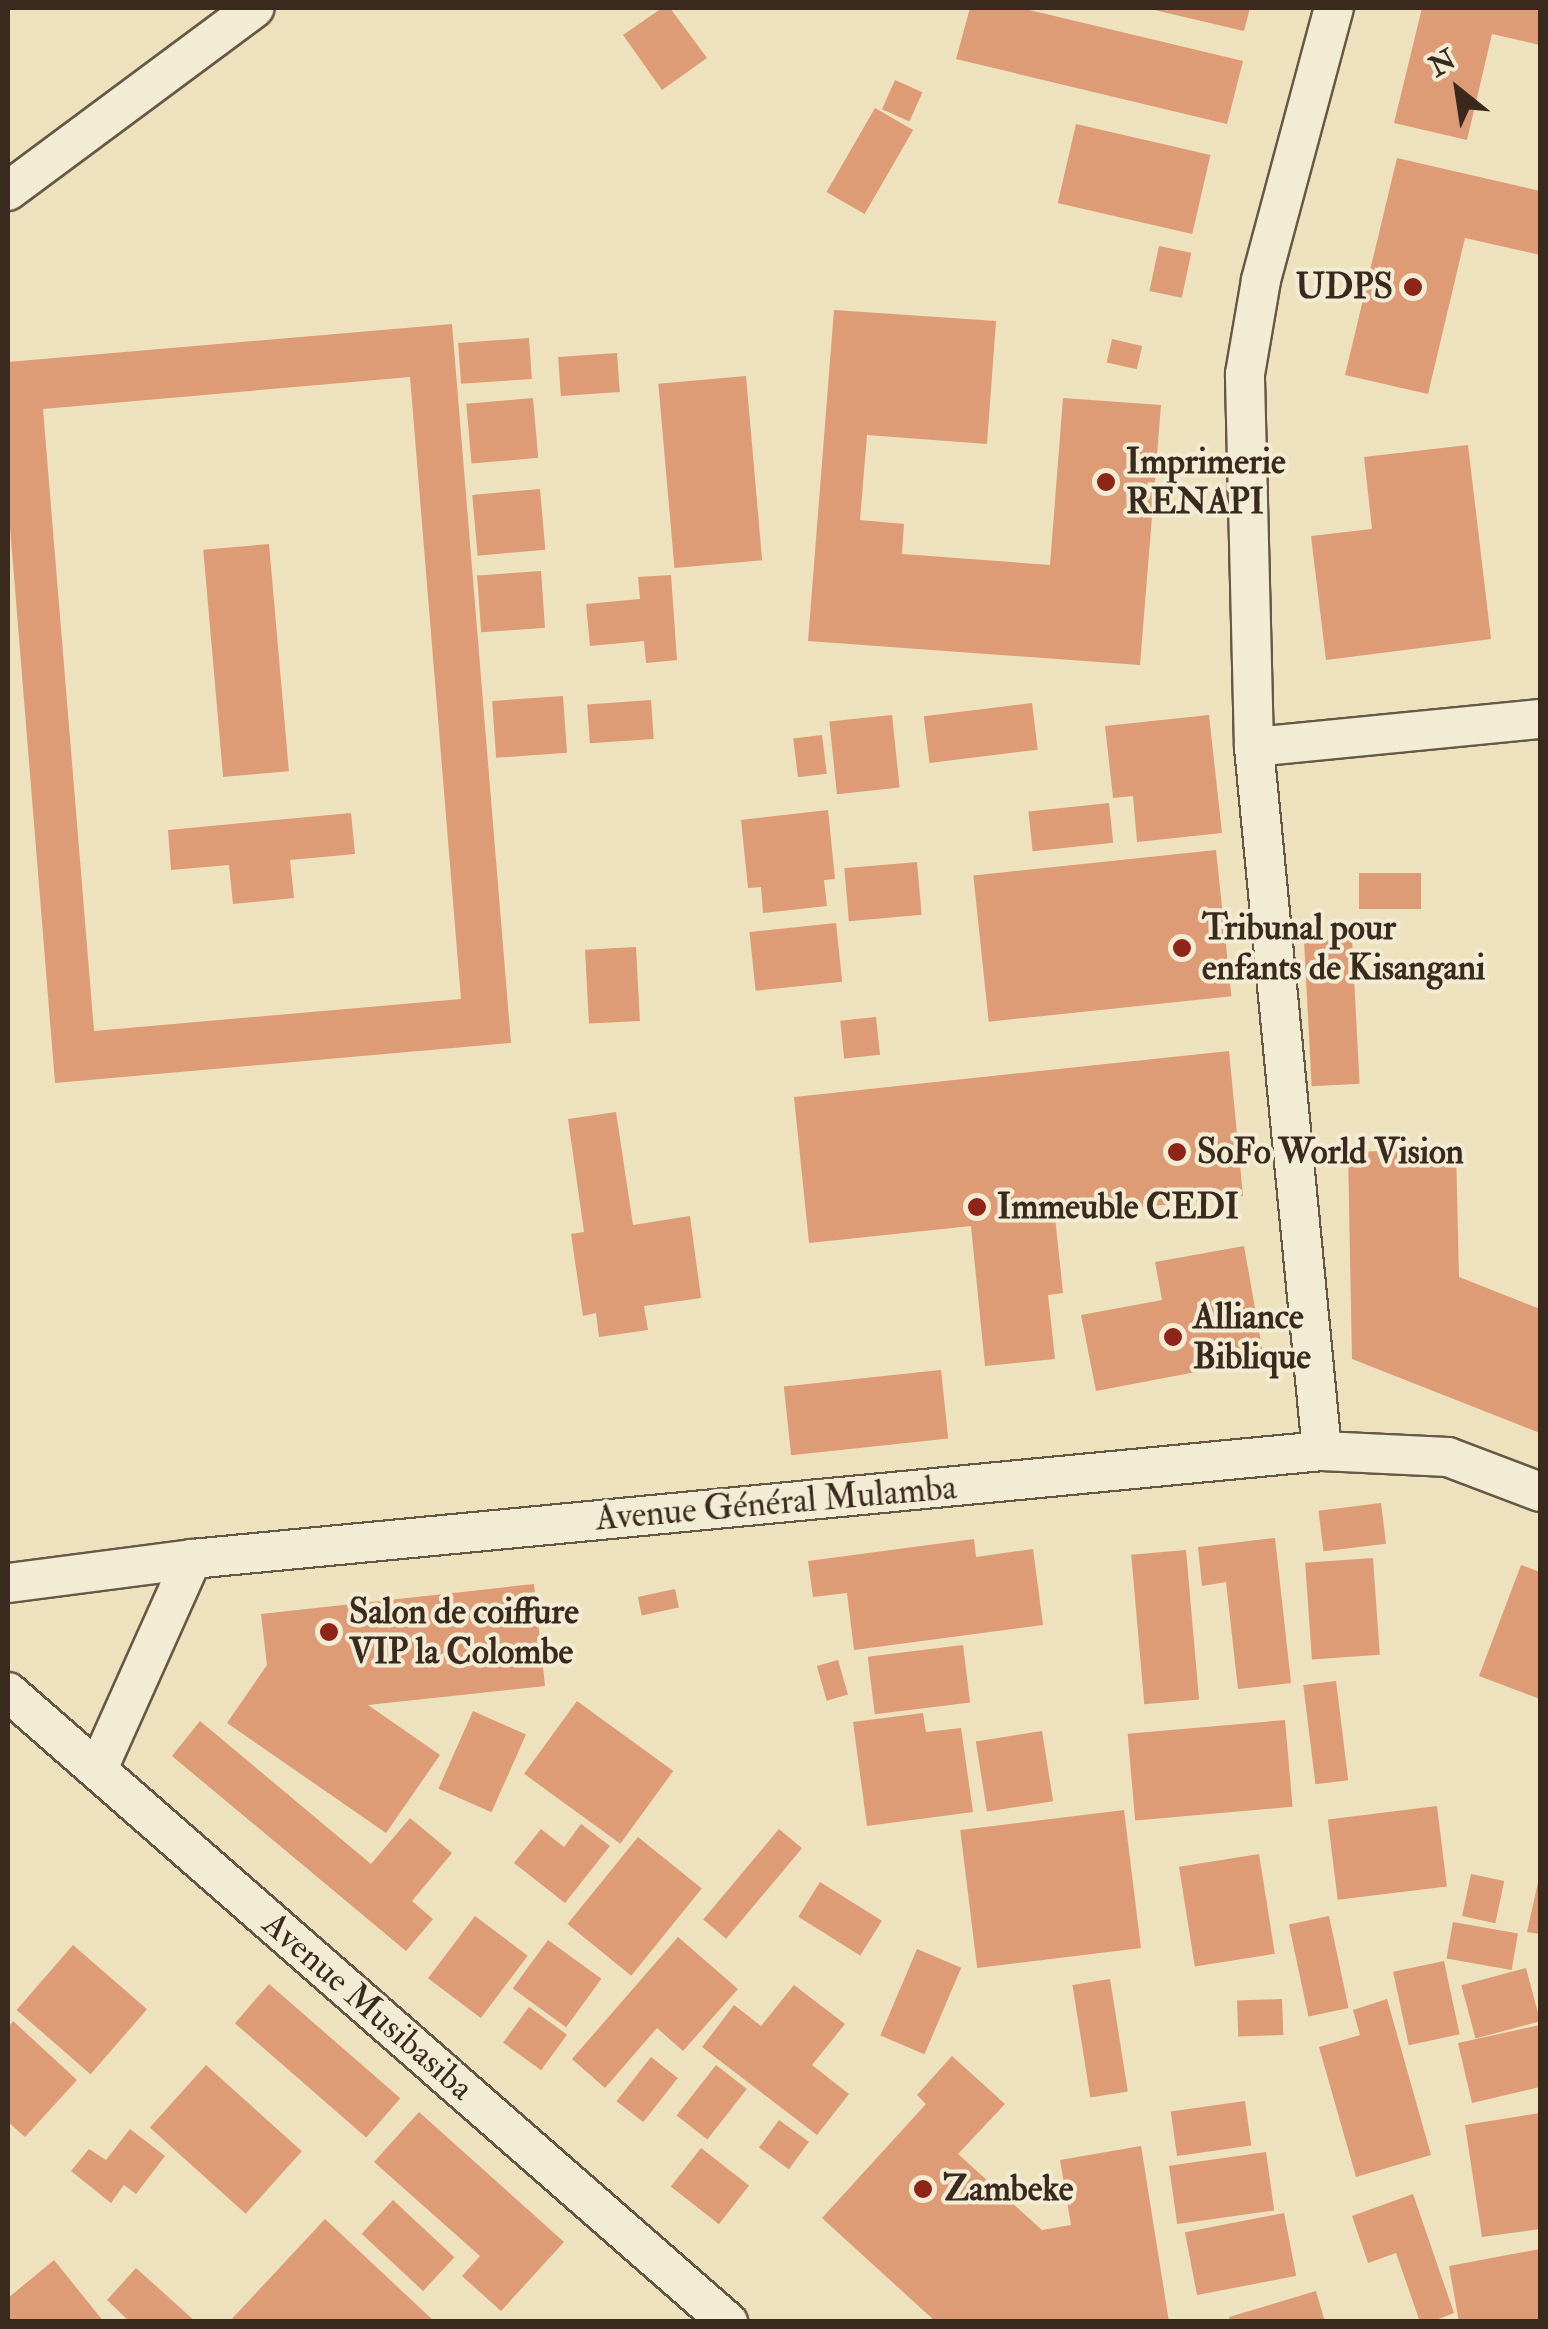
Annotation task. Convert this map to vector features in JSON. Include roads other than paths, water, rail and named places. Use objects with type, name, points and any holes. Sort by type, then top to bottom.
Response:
[{"type":"street","points":[[8,191],[254,8]]},
{"type":"street","points":[[1322,1451],[1254,747],[1245,374],[1261,280],[1334,8]]},
{"type":"street","points":[[1254,747],[1540,719]]},
{"type":"street","name":"Avenue Général Mulamba","points":[[8,1582],[192,1558],[1322,1451],[1448,1457],[1540,1492]]},
{"type":"street","points":[[98,1769],[192,1558]]},
{"type":"street","name":"Avenue Musibasiba","points":[[8,1692],[728,2322]]},
{"type":"place","name":"UDPS","points":[[1413,287]]},
{"type":"place","name":"Imprimerie RENAPI","points":[[1106,482]]},
{"type":"place","name":"Tribunal pour enfants de Kisangani","points":[[1182,948]]},
{"type":"place","name":"SoFo World Vision","points":[[1177,1152]]},
{"type":"place","name":"Immeuble CEDI","points":[[977,1207]]},
{"type":"place","name":"Alliance Biblique","points":[[1173,1337]]},
{"type":"place","name":"Salon de coiffure VIP la Colombe","points":[[329,1632]]},
{"type":"place","name":"Zambeke","points":[[923,2189]]}]
